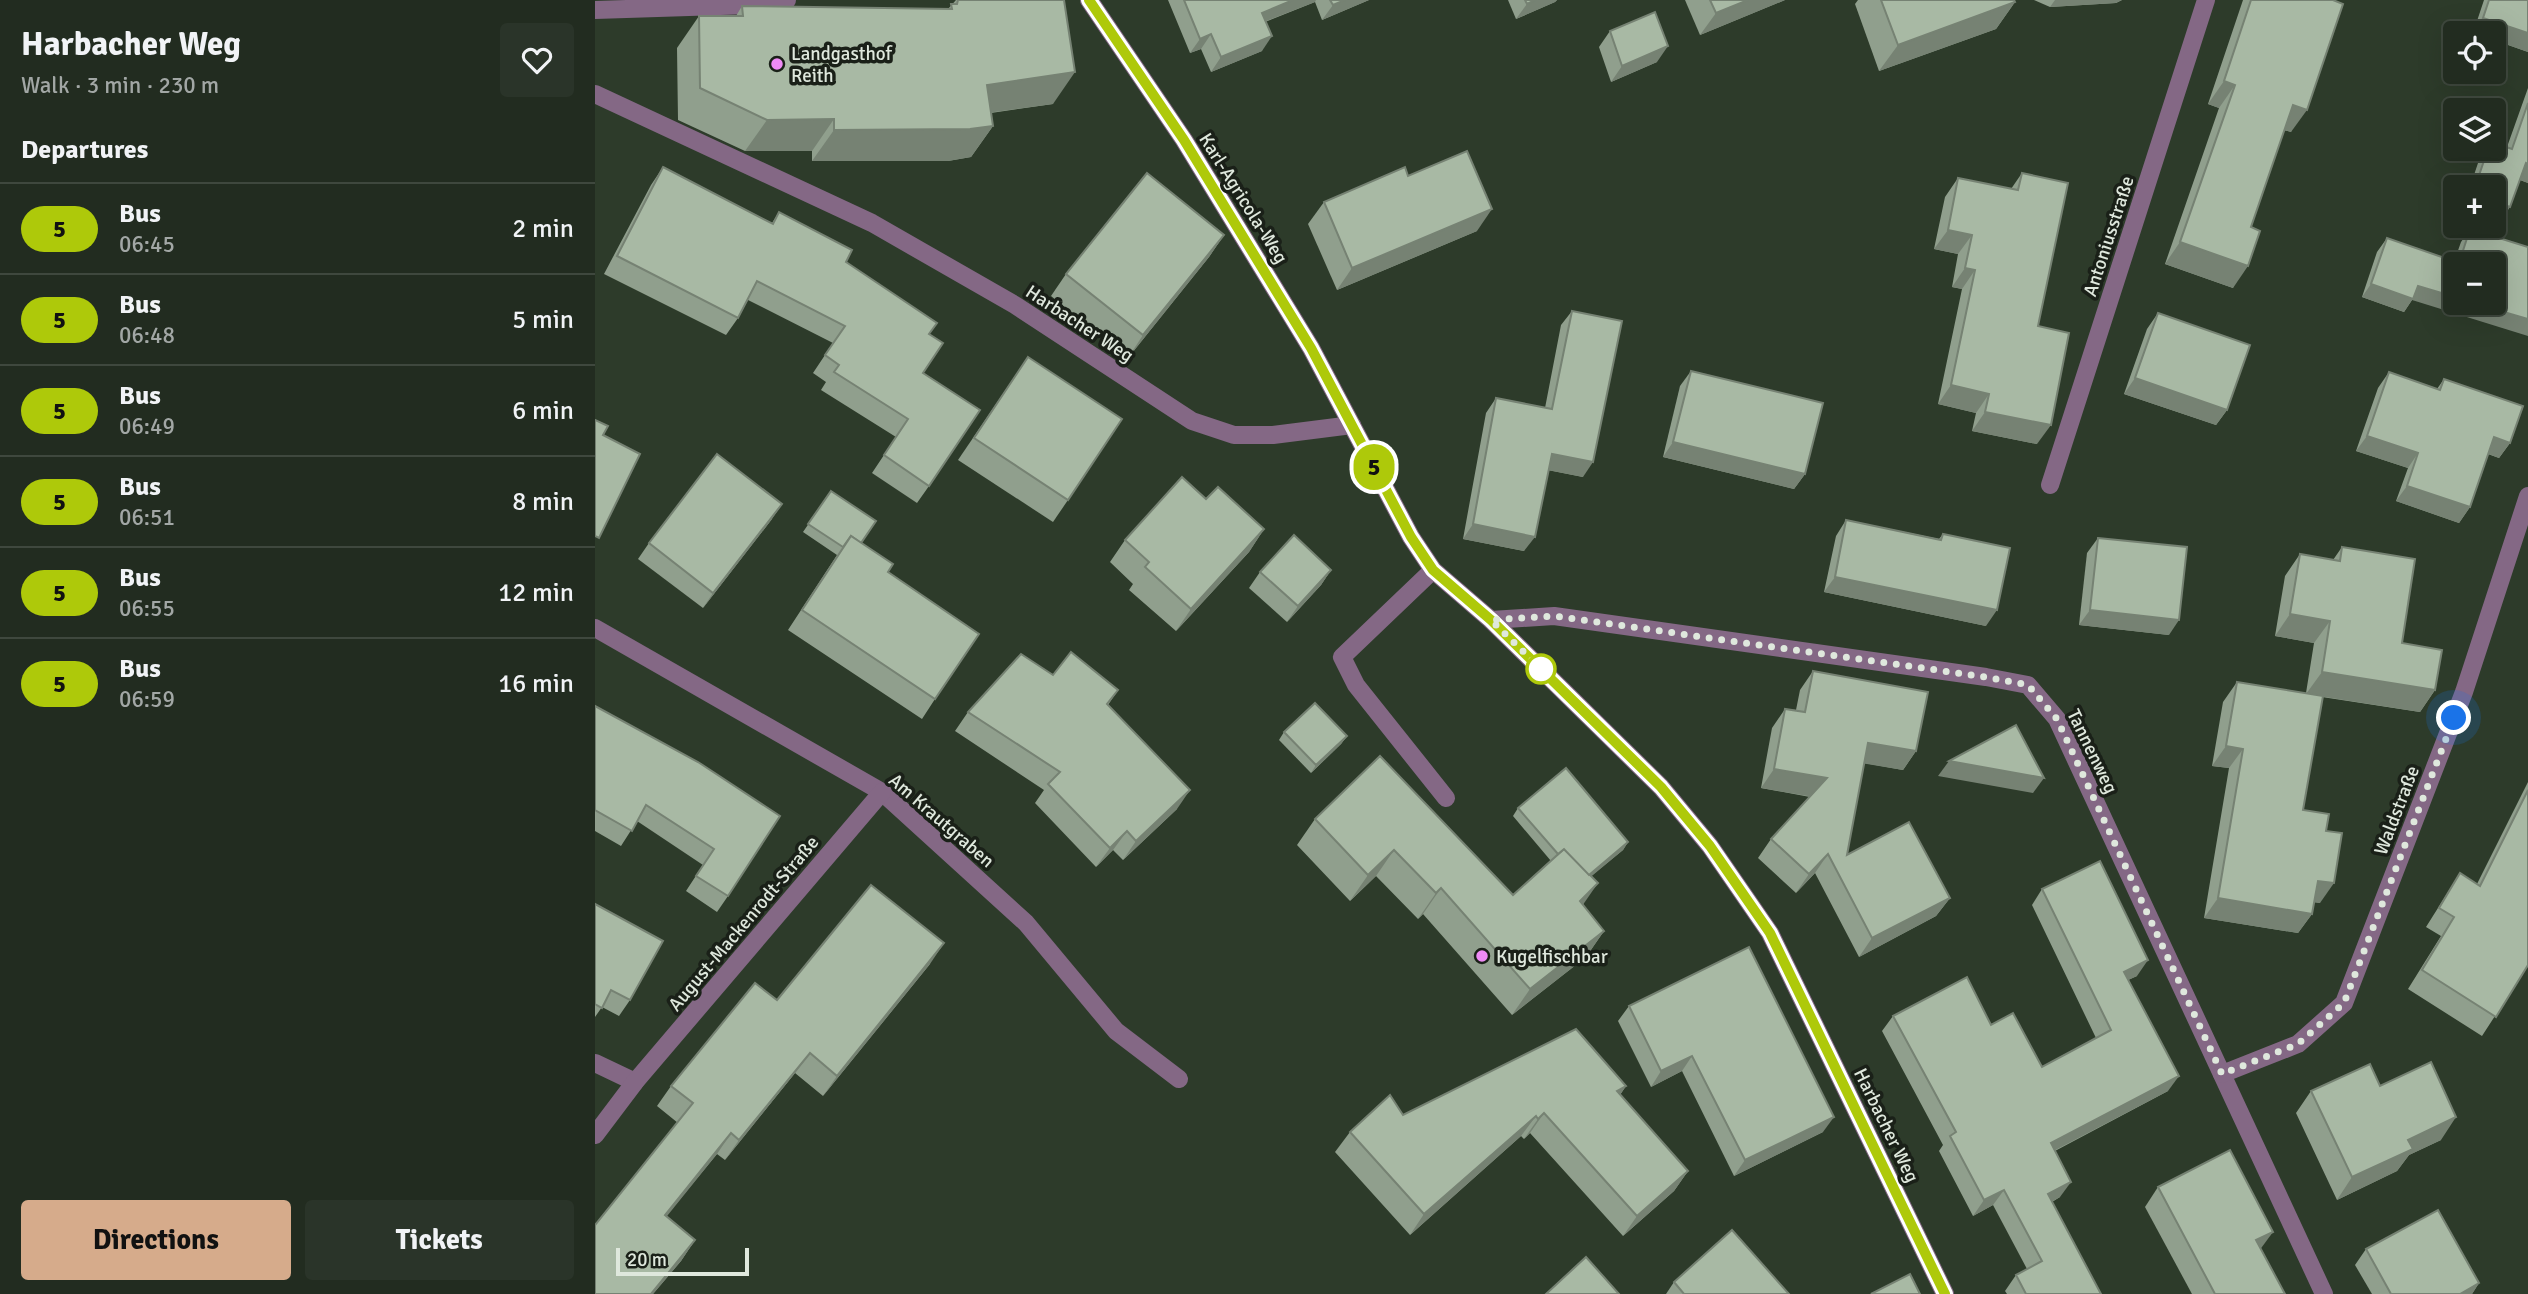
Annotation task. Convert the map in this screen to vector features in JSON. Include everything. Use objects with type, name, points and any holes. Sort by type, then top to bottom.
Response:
[{"type":"street","points":[[595,10],[752,5],[787,0]]},
{"type":"street","name":"Karl-Agricola-Weg","points":[[1089,0],[1184,140],[1311,348],[1352,425]]},
{"type":"street","name":"Antoniusstraße","points":[[2050,485],[2206,0]]},
{"type":"street","name":"Harbacher Weg","points":[[595,94],[872,223],[1015,305],[1192,421],[1234,435],[1273,435],[1352,425],[1411,537],[1433,570],[1491,620],[1661,787],[1710,846],[1770,933],[1945,1294]]},
{"type":"street","name":"Waldstraße","points":[[2222,1074],[2298,1044],[2344,1003],[2464,692],[2528,496]]},
{"type":"street","points":[[1433,570],[1342,657],[1356,685],[1446,798]]},
{"type":"street","name":"Tannenweg","points":[[1491,620],[1554,616],[2028,685],[2057,719],[2324,1294]]},
{"type":"street","name":"Am Krautgraben","points":[[595,628],[882,792],[1026,923],[1116,1031],[1179,1079]]},
{"type":"street","name":"August-Mackenrodt-Straße","points":[[595,1135],[635,1082],[882,792]]},
{"type":"street","points":[[595,1063],[635,1082]]},
{"type":"building","points":[[958,0],[1064,0],[1075,72],[987,85],[993,126],[970,129],[834,130],[834,119],[767,120],[700,88],[699,16],[743,16],[742,6],[952,9],[951,4],[957,4]]},
{"type":"building","points":[[1184,0],[1293,0],[1262,13],[1272,36],[1221,57],[1211,34],[1200,39]]},
{"type":"building","points":[[1330,0],[1345,0],[1333,5]]},
{"type":"building","points":[[1710,0],[1748,0],[1716,13]]},
{"type":"building","points":[[1881,0],[2014,0],[2015,2],[1898,45]]},
{"type":"building","points":[[2251,0],[2333,0],[2343,4],[2307,110],[2293,105],[2251,227],[2260,231],[2248,266],[2180,242],[2235,85],[2224,81]]},
{"type":"building","points":[[2489,0],[2528,0],[2528,33],[2506,26],[2506,21],[2483,18]]},
{"type":"building","points":[[1655,12],[1668,46],[1622,66],[1610,31]]},
{"type":"building","points":[[2528,103],[2528,164],[2526,163],[2510,207],[2506,206],[2506,175],[2479,175],[2484,161],[2506,161],[2506,147],[2512,149]]},
{"type":"building","points":[[1467,151],[1492,209],[1352,268],[1324,202],[1405,167],[1408,176]]},
{"type":"building","points":[[663,167],[773,224],[779,212],[852,250],[846,262],[937,323],[929,334],[943,343],[923,373],[980,410],[929,486],[884,455],[908,419],[834,372],[839,365],[825,355],[845,326],[757,281],[738,318],[617,256]]},
{"type":"building","points":[[1147,173],[1224,235],[1143,335],[1066,274]]},
{"type":"building","points":[[2022,173],[2068,183],[2038,326],[2069,333],[2051,425],[1985,412],[1989,394],[1951,385],[1975,270],[1965,268],[1972,235],[1948,230],[1958,178],[2018,190]]},
{"type":"building","points":[[2387,238],[2443,257],[2443,293],[2418,286],[2413,299],[2371,284]]},
{"type":"building","points":[[2467,238],[2499,238],[2528,247],[2528,319],[2506,313],[2506,252],[2463,252]]},
{"type":"building","points":[[1572,311],[1622,321],[1593,462],[1552,454],[1535,537],[1473,524],[1496,398],[1552,409]]},
{"type":"building","points":[[2158,313],[2250,345],[2227,410],[2135,378]]},
{"type":"building","points":[[1028,357],[1122,419],[1068,500],[974,438]]},
{"type":"building","points":[[1691,371],[1823,403],[1805,474],[1673,442]]},
{"type":"building","points":[[2389,372],[2440,390],[2444,379],[2523,406],[2510,443],[2494,437],[2470,507],[2407,486],[2418,453],[2367,436]]},
{"type":"building","points":[[595,420],[608,426],[603,435],[640,454],[599,538],[595,536]]},
{"type":"building","points":[[717,454],[782,504],[713,593],[649,543]]},
{"type":"building","points":[[1182,477],[1206,499],[1218,487],[1264,529],[1191,609],[1145,567],[1149,562],[1125,540]]},
{"type":"building","points":[[831,491],[876,521],[861,543],[851,536],[843,547],[808,524]]},
{"type":"building","points":[[1846,520],[1941,540],[1943,534],[2010,548],[1997,610],[1835,577]]},
{"type":"building","points":[[1294,535],[1331,570],[1298,606],[1260,572]]},
{"type":"building","points":[[851,536],[893,564],[888,572],[979,634],[935,699],[802,610]]},
{"type":"building","points":[[2098,538],[2187,547],[2179,620],[2090,610]]},
{"type":"building","points":[[2342,547],[2415,559],[2402,643],[2442,650],[2435,690],[2322,672],[2330,621],[2290,614],[2300,554],[2340,561]]},
{"type":"building","points":[[1071,652],[1118,690],[1107,704],[1190,790],[1136,841],[1127,831],[1110,848],[1048,784],[1060,772],[968,712],[1021,654],[1053,675]]},
{"type":"building","points":[[1813,671],[1928,692],[1916,751],[1868,743],[1847,855],[1909,822],[1950,898],[1872,938],[1828,854],[1809,874],[1771,839],[1827,778],[1774,769],[1785,709],[1805,712]]},
{"type":"building","points":[[2237,682],[2323,696],[2303,810],[2329,814],[2326,831],[2342,833],[2334,883],[2318,881],[2312,914],[2218,898],[2243,749],[2226,746]]},
{"type":"building","points":[[1315,703],[1347,736],[1316,765],[1284,732]]},
{"type":"building","points":[[595,706],[698,762],[780,816],[728,896],[696,876],[714,849],[646,805],[632,831],[595,810]]},
{"type":"building","points":[[2016,725],[2044,778],[1949,761]]},
{"type":"building","points":[[1380,756],[1513,895],[1564,849],[1598,883],[1580,901],[1604,931],[1530,989],[1441,888],[1436,893],[1394,850],[1368,875],[1315,819]]},
{"type":"building","points":[[1566,768],[1628,842],[1589,875],[1564,849],[1558,854],[1518,808]]},
{"type":"building","points":[[2528,790],[2528,965],[2496,1017],[2422,970],[2454,917],[2439,908],[2460,873],[2480,886]]},
{"type":"building","points":[[2100,861],[2148,960],[2124,972],[2179,1076],[2051,1143],[2071,1182],[2048,1194],[2101,1294],[2026,1294],[2016,1275],[2042,1261],[2004,1190],[1984,1200],[1950,1136],[1956,1132],[1893,1016],[1967,977],[1991,1025],[2013,1013],[2042,1067],[2111,1030],[2042,889]]},
{"type":"building","points":[[871,885],[944,943],[837,1076],[810,1053],[739,1140],[731,1133],[665,1215],[695,1240],[651,1294],[595,1294],[595,1225],[693,1103],[671,1086],[755,983],[777,1000]]},
{"type":"building","points":[[595,904],[663,941],[630,1000],[611,990],[602,1008],[595,1004]]},
{"type":"building","points":[[1749,947],[1834,1117],[1745,1160],[1692,1056],[1661,1071],[1629,1006]]},
{"type":"building","points":[[1576,1029],[1626,1086],[1617,1091],[1688,1171],[1637,1216],[1544,1113],[1538,1119],[1536,1116],[1424,1214],[1350,1132],[1390,1095],[1403,1115]]},
{"type":"building","points":[[2431,1062],[2456,1117],[2408,1140],[2413,1149],[2352,1177],[2311,1091],[2370,1064],[2380,1086]]},
{"type":"building","points":[[2230,1150],[2273,1232],[2256,1240],[2285,1294],[2215,1294],[2158,1187]]},
{"type":"building","points":[[2438,1210],[2479,1283],[2460,1294],[2391,1294],[2366,1249]]},
{"type":"building","points":[[1732,1230],[1789,1294],[1684,1294],[1674,1282]]},
{"type":"building","points":[[1586,1257],[1619,1294],[1546,1294]]},
{"type":"building","points":[[1910,1274],[1920,1294],[1871,1294]]},
{"type":"bus line","name":"5","points":[[1089,0],[1184,140],[1311,348],[1411,537],[1433,570],[1491,620],[1661,787],[1710,846],[1770,933],[1945,1294]]},
{"type":"place","name":"Landgasthof Reith","points":[[777,64]]},
{"type":"place","name":"Kugelfischbar","points":[[1482,956]]},
{"type":"route","points":[[1541,669],[1491,620],[1554,616],[2028,685],[2057,719],[2222,1074],[2298,1044],[2344,1003],[2454,718]]}]
